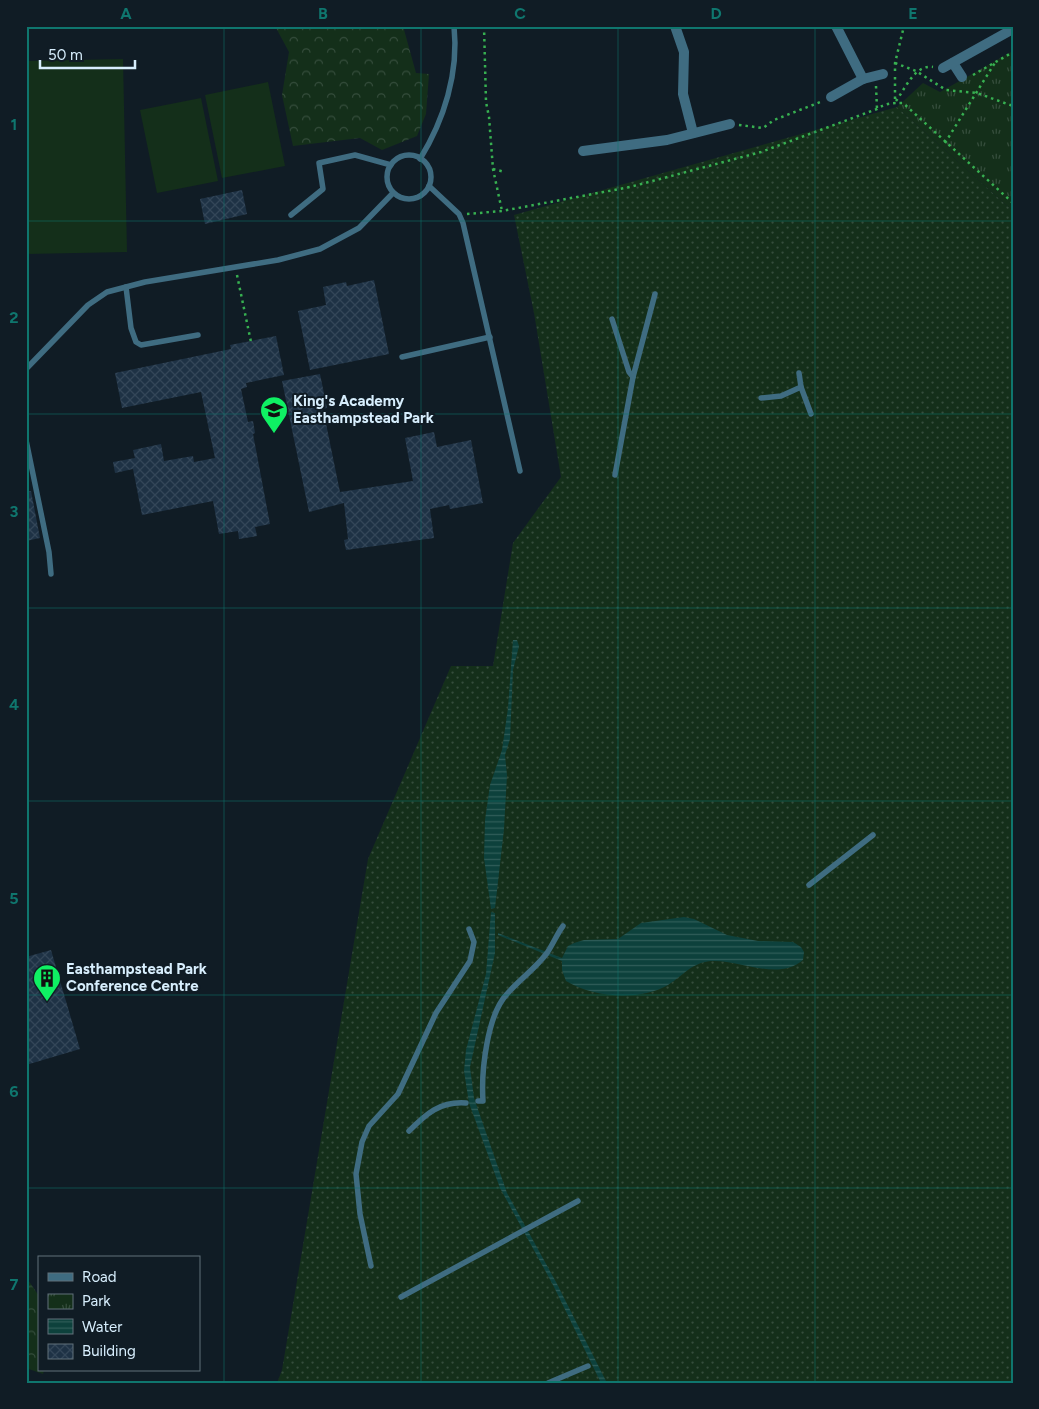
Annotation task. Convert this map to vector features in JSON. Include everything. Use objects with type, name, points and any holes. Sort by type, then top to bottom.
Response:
[{"type":"street","points":[[674,26],[684,52],[683,94],[693,133]]},
{"type":"street","points":[[836,26],[864,79]]},
{"type":"street","points":[[944,68],[1013,29]]},
{"type":"street","points":[[954,63],[967,76]]},
{"type":"street","points":[[830,97],[864,79],[879,75]]},
{"type":"street","points":[[583,151],[667,140],[730,124]]},
{"type":"lane","points":[[420,159],[439,124],[444,110],[453,66],[454,26]]},
{"type":"lane","points":[[291,214],[323,190],[319,162],[355,155],[391,165]]},
{"type":"lane","points":[[404,156],[420,159],[430,172],[429,186],[424,193],[410,199],[398,196],[393,192],[387,179],[391,165],[404,156]]},
{"type":"lane","points":[[429,186],[459,214],[468,240],[520,471]]},
{"type":"lane","points":[[26,369],[88,305],[107,292],[320,250],[359,228],[393,192]]},
{"type":"lane","points":[[126,287],[131,328],[136,342],[141,345],[198,335]]},
{"type":"lane","points":[[615,475],[633,377],[655,294]]},
{"type":"lane","points":[[612,319],[629,372],[633,377]]},
{"type":"lane","points":[[402,357],[490,337]]},
{"type":"lane","points":[[799,373],[801,387],[811,414]]},
{"type":"lane","points":[[762,398],[781,396],[801,387]]},
{"type":"lane","points":[[26,440],[49,552],[51,574]]},
{"type":"lane","points":[[809,885],[873,835]]},
{"type":"lane","points":[[478,1101],[483,1100],[485,1066],[491,1021],[495,1010],[506,994],[547,953],[563,926]]},
{"type":"lane","points":[[371,1266],[360,1214],[356,1174],[362,1142],[369,1126],[398,1094],[436,1013],[470,961],[474,942],[468,929]]},
{"type":"lane","points":[[409,1131],[428,1113],[439,1106],[454,1102],[466,1103]]},
{"type":"lane","points":[[401,1296],[578,1201]]},
{"type":"lane","points":[[548,1383],[588,1366]]},
{"type":"path","points":[[484,26],[486,102],[493,169],[502,211]]},
{"type":"path","points":[[895,103],[894,63],[904,26]]},
{"type":"path","points":[[967,76],[1013,52]]},
{"type":"path","points":[[945,143],[996,61]]},
{"type":"path","points":[[894,63],[916,71],[946,90],[977,93],[1013,106]]},
{"type":"path","points":[[895,103],[916,71],[929,66],[944,68]]},
{"type":"path","points":[[877,109],[879,75]]},
{"type":"path","points":[[946,90],[952,87]]},
{"type":"path","points":[[730,124],[763,128],[774,120],[830,97]]},
{"type":"path","points":[[459,214],[502,211],[630,187],[761,152],[877,109],[887,103],[903,103],[1013,203]]},
{"type":"path","points":[[493,169],[505,172]]},
{"type":"path","points":[[236,267],[252,342]]},
{"type":"green space","points":[[275,26],[403,26],[416,73],[429,74],[426,114],[417,136],[382,150],[360,138],[293,146],[282,95],[289,52]]},
{"type":"green space","points":[[1013,51],[1013,211],[897,107],[923,83],[940,92]]},
{"type":"green space","points":[[123,59],[127,252],[26,254],[26,61]]},
{"type":"green space","points":[[268,82],[285,166],[222,178],[205,95]]},
{"type":"green space","points":[[201,98],[218,181],[157,193],[140,110]]},
{"type":"green space","points":[[897,107],[1013,211],[1013,1383],[277,1383],[282,1370],[368,859],[451,666],[493,666],[513,543],[561,477],[534,313],[514,215]]},
{"type":"green space","points":[[26,1277],[38,1295],[38,1372],[44,1372],[43,1374],[26,1368]]},
{"type":"water","points":[[513,640],[517,640],[519,646],[513,670],[510,739],[505,755],[507,775],[504,829],[495,908],[491,909],[484,858],[485,820],[490,785],[502,750],[508,708]]},
{"type":"water","points":[[491,912],[495,913],[495,953],[470,1067],[474,1098],[507,1193],[556,1282],[607,1383],[601,1383],[553,1285],[500,1188],[469,1103],[464,1071],[466,1050],[486,974]]},
{"type":"water","points":[[684,917],[694,919],[727,935],[758,941],[793,942],[801,947],[804,952],[803,960],[793,966],[782,969],[758,968],[722,961],[704,962],[657,990],[631,995],[603,994],[577,987],[566,981],[562,970],[562,961],[498,935],[498,933],[562,958],[568,946],[574,943],[584,940],[618,939],[641,923]]},
{"type":"building","points":[[242,190],[247,214],[205,224],[200,199]]},
{"type":"building","points":[[374,280],[389,354],[310,370],[298,311],[326,305],[323,287],[346,282],[347,286]]},
{"type":"building","points":[[276,336],[284,375],[246,383],[247,387],[241,389],[248,422],[253,421],[255,433],[253,434],[270,524],[255,527],[257,536],[239,539],[238,531],[219,534],[213,501],[142,515],[133,469],[115,473],[113,462],[135,458],[133,450],[161,444],[164,461],[193,456],[194,462],[215,458],[201,392],[122,408],[115,373],[231,349],[230,345]]},
{"type":"building","points":[[320,374],[327,408],[323,409],[340,492],[413,481],[405,438],[434,432],[437,447],[471,440],[483,503],[450,509],[449,505],[430,509],[434,538],[346,550],[344,540],[348,539],[344,503],[309,512],[282,381]]},
{"type":"building","points":[[26,491],[31,491],[40,538],[26,541]]},
{"type":"building","name":"Easthampstead Park Conference Centre","points":[[51,950],[80,1049],[26,1065],[26,957]]},
{"type":"place","name":"King's Academy Easthampstead Park","points":[[274,434]]},
{"type":"place","name":"Easthampstead Park Conference Centre","points":[[47,1002]]}]
